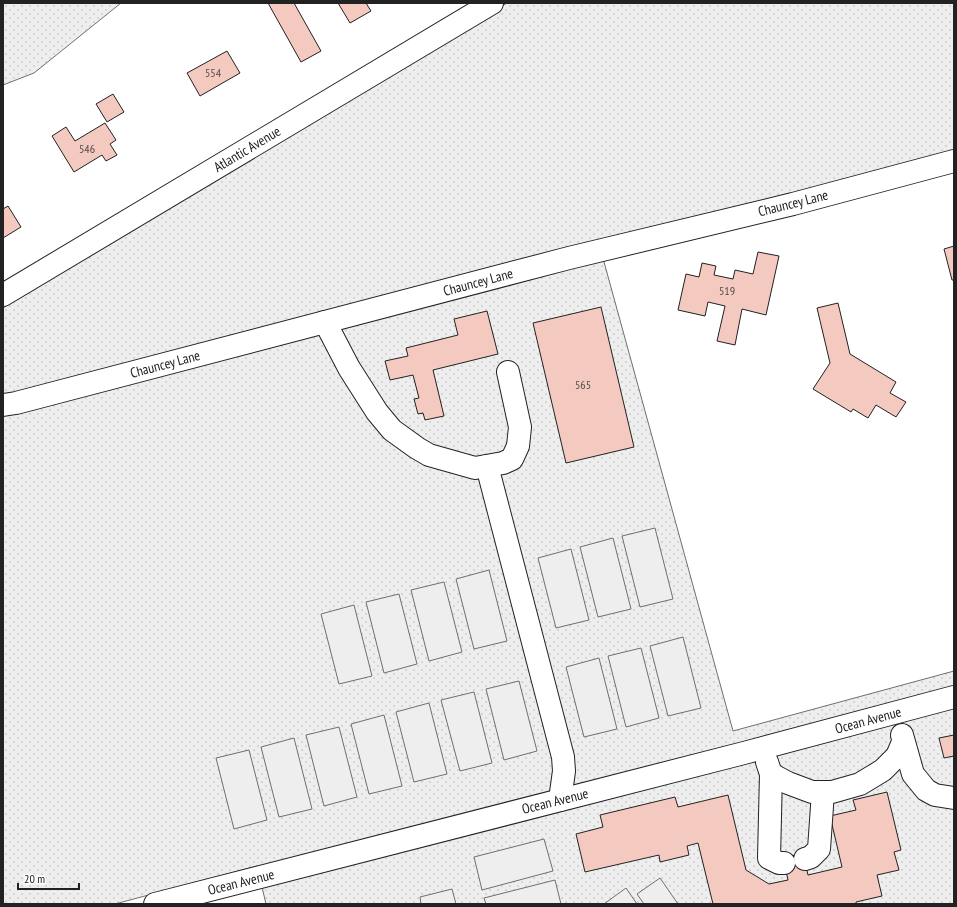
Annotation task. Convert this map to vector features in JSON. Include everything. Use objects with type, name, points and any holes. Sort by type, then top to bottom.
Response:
[{"type":"street","name":"Atlantic Avenue","points":[[3,294],[492,3]]},
{"type":"street","name":"Chauncey Lane","points":[[3,405],[16,403],[569,258],[793,204],[954,161]]},
{"type":"street","points":[[325,322],[349,368],[377,412],[392,430],[417,448],[430,455],[475,468],[503,463],[512,459],[518,446],[520,427],[508,372]]},
{"type":"street","points":[[487,466],[563,757],[564,771],[560,800]]},
{"type":"street","name":"Ocean Avenue","points":[[155,904],[207,898],[560,800],[954,697]]},
{"type":"street","points":[[897,712],[903,742],[914,774],[926,790],[935,795],[954,798]]},
{"type":"street","points":[[771,774],[788,784],[812,792],[832,792],[860,784],[883,770],[897,756],[903,742]]},
{"type":"street","points":[[762,748],[771,774],[769,858],[779,863],[812,857],[818,848],[823,792]]},
{"type":"shaded area","points":[[3,3],[121,3],[34,73],[3,85]]},
{"type":"shaded area","points":[[507,3],[954,3],[954,156],[601,251],[733,731],[954,671],[954,904],[266,904],[257,866],[115,904],[3,904],[3,308]]},
{"type":"shaded area","points":[[655,528],[673,599],[640,607],[622,536]]},
{"type":"shaded area","points":[[613,538],[631,609],[598,617],[580,547]]},
{"type":"shaded area","points":[[571,549],[589,620],[556,628],[538,558]]},
{"type":"shaded area","points":[[489,570],[507,641],[474,649],[456,579]]},
{"type":"shaded area","points":[[444,582],[462,652],[429,661],[411,590]]},
{"type":"shaded area","points":[[399,594],[417,664],[384,673],[366,602]]},
{"type":"shaded area","points":[[354,605],[372,676],[339,684],[321,614]]},
{"type":"shaded area","points":[[683,637],[701,708],[668,716],[650,646]]},
{"type":"shaded area","points":[[641,648],[659,718],[626,727],[608,656]]},
{"type":"shaded area","points":[[599,658],[617,729],[584,737],[566,667]]},
{"type":"shaded area","points":[[519,681],[537,751],[504,760],[486,689]]},
{"type":"shaded area","points":[[474,692],[492,763],[460,771],[441,700]]},
{"type":"shaded area","points":[[429,703],[447,774],[414,782],[396,712]]},
{"type":"shaded area","points":[[384,715],[402,786],[369,794],[351,724]]},
{"type":"shaded area","points":[[339,727],[357,797],[324,806],[306,735]]},
{"type":"shaded area","points":[[294,738],[312,809],[279,817],[261,747]]},
{"type":"shaded area","points":[[249,750],[267,820],[234,829],[216,758]]},
{"type":"shaded area","points":[[544,839],[553,871],[482,890],[474,857]]},
{"type":"shaded area","points":[[660,878],[678,904],[644,904],[637,894]]},
{"type":"shaded area","points":[[555,880],[561,904],[486,904],[484,898]]},
{"type":"shaded area","points":[[626,888],[637,904],[604,904]]},
{"type":"shaded area","points":[[452,889],[456,904],[421,904],[420,897]]},
{"type":"building","points":[[268,3],[294,3],[321,51],[301,62]]},
{"type":"building","points":[[338,3],[366,3],[371,11],[350,23]]},
{"type":"building","points":[[227,51],[240,73],[200,96],[187,73]]},
{"type":"building","points":[[113,94],[124,112],[107,122],[96,104]]},
{"type":"building","points":[[105,123],[116,140],[110,144],[117,155],[106,161],[102,155],[74,172],[52,136],[66,127],[75,141]]},
{"type":"building","points":[[8,206],[21,227],[3,238],[3,209]]},
{"type":"building","points":[[954,246],[954,280],[952,280],[944,249]]},
{"type":"building","points":[[758,252],[779,256],[766,315],[742,309],[735,345],[717,341],[725,306],[708,302],[705,316],[678,310],[686,274],[699,277],[702,263],[716,266],[714,275],[733,279],[735,270],[753,274]]},
{"type":"building","points":[[838,303],[850,354],[896,382],[890,393],[906,402],[896,417],[876,405],[868,418],[853,409],[851,412],[813,389],[830,363],[817,308]]},
{"type":"building","points":[[601,307],[634,447],[566,463],[533,323]]},
{"type":"building","points":[[487,311],[498,354],[433,370],[444,416],[425,420],[423,413],[418,414],[414,399],[419,398],[413,375],[390,380],[385,361],[408,356],[406,348],[458,335],[454,319]]},
{"type":"building","points":[[954,735],[954,756],[944,758],[939,738]]},
{"type":"building","points":[[887,792],[901,850],[894,852],[899,870],[877,875],[882,896],[856,902],[856,904],[713,904],[698,843],[687,846],[689,855],[660,862],[659,855],[585,872],[576,834],[603,827],[600,815],[675,797],[678,807],[728,795],[746,870],[769,884],[788,880],[783,858],[803,853],[808,875],[842,867],[830,816],[856,810],[853,800]]}]
